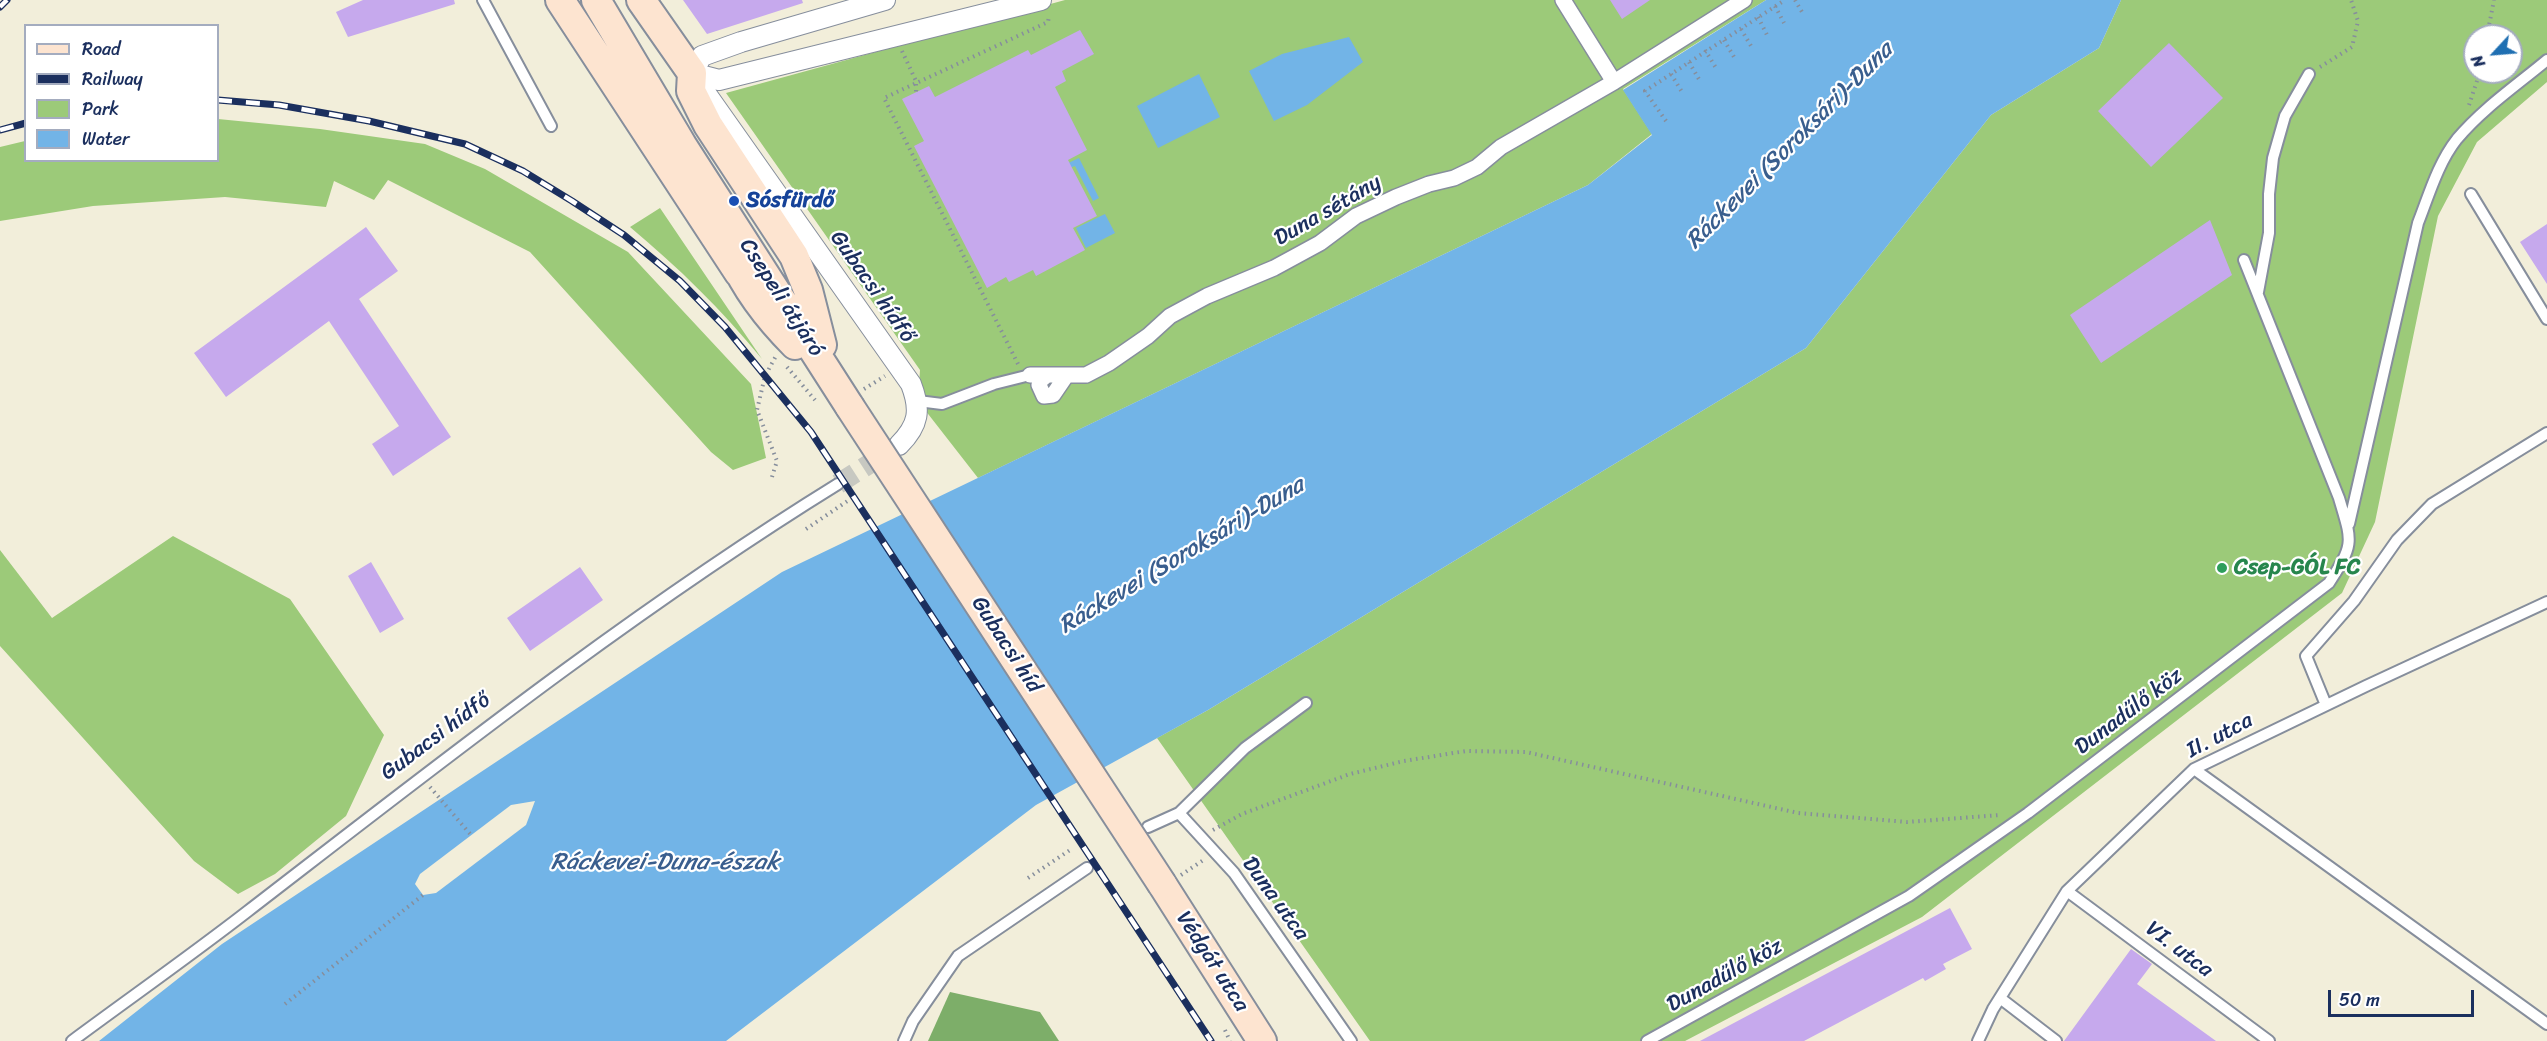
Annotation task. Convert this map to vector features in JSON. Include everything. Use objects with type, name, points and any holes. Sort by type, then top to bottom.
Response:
[{"type":"main road","points":[[560,0],[739,273]]},
{"type":"main road","name":"Csepeli átjáró","points":[[596,0],[682,145],[852,396]]},
{"type":"main road","points":[[640,0],[692,73],[691,91],[708,126],[801,270],[821,342],[852,396]]},
{"type":"main road","name":"Csepeli átjáró","points":[[682,145],[739,273],[778,327],[852,396]]},
{"type":"main road","name":"Gubacsi híd","points":[[852,396],[1171,880]]},
{"type":"main road","name":"Védgát utca","points":[[1171,880],[1262,1041]]},
{"type":"street","points":[[885,0],[741,42],[702,56],[692,73],[719,80],[893,36],[1045,5]]},
{"type":"street","points":[[1563,0],[1614,82]]},
{"type":"street","name":"Duna sétány","points":[[1027,375],[1047,375],[1039,385],[1044,396],[1053,394],[1066,376],[1086,375],[1109,363],[1148,336],[1170,316],[1207,296],[1275,268],[1320,243],[1356,216],[1396,196],[1454,178],[1477,167],[1502,147],[1614,82],[1744,0]]},
{"type":"street","points":[[741,42],[750,71]]},
{"type":"street","name":"Gubacsi hídfő","points":[[692,73],[910,384],[918,402]]},
{"type":"street","points":[[899,445],[911,433],[918,402]]},
{"type":"lane","points":[[483,0],[551,126]]},
{"type":"lane","points":[[2348,527],[2418,223],[2437,175],[2456,140],[2485,111],[2547,60]]},
{"type":"lane","points":[[2258,292],[2269,233],[2269,194],[2273,158],[2285,116],[2309,74]]},
{"type":"lane","points":[[2471,194],[2547,319]]},
{"type":"lane","name":"Dunadűlő köz","points":[[1647,1041],[1909,896],[2028,813],[2329,583],[2350,548],[2348,527],[2339,498],[2244,260]]},
{"type":"lane","points":[[918,402],[942,404],[994,384],[1027,375]]},
{"type":"lane","points":[[2326,705],[2306,656],[2354,601],[2397,540],[2432,504],[2547,433]]},
{"type":"lane","name":"Gubacsi hídfő","points":[[72,1041],[676,589],[838,484]]},
{"type":"lane","name":"II. utca","points":[[1978,1041],[2000,998],[2067,891],[2194,769],[2547,602]]},
{"type":"lane","points":[[1148,827],[1179,813],[1245,748],[1306,703]]},
{"type":"lane","points":[[2194,769],[2547,1024]]},
{"type":"lane","name":"Duna utca","points":[[1179,813],[1234,873],[1351,1041]]},
{"type":"lane","points":[[904,1041],[913,1021],[958,956],[1087,868]]},
{"type":"lane","name":"VI. utca","points":[[2067,891],[2269,1041]]},
{"type":"lane","points":[[2000,998],[2056,1041]]},
{"type":"path","points":[[1666,122],[1645,91],[1785,0]]},
{"type":"path","points":[[1795,0],[1802,12]]},
{"type":"path","points":[[2309,74],[2352,47],[2358,21],[2352,0]]},
{"type":"path","points":[[2489,24],[2494,0]]},
{"type":"path","points":[[1027,375],[884,98],[916,81],[1048,22],[1045,5]]},
{"type":"path","points":[[1775,6],[1784,23]]},
{"type":"path","points":[[1758,17],[1767,34]]},
{"type":"path","points":[[1740,29],[1751,45]]},
{"type":"path","points":[[1694,31],[1716,68]]},
{"type":"path","points":[[893,36],[916,81],[916,92]]},
{"type":"path","points":[[1724,39],[1734,57]]},
{"type":"path","points":[[1689,62],[1700,81]]},
{"type":"path","points":[[1671,74],[1682,92]]},
{"type":"path","points":[[772,477],[777,461],[757,410],[765,376],[777,354]]},
{"type":"path","points":[[852,396],[886,375],[892,385]]},
{"type":"path","points":[[806,530],[849,500]]},
{"type":"path","points":[[1203,837],[1242,814],[1350,774],[1404,761],[1466,751],[1526,752],[1798,813],[1907,822],[2028,813]]},
{"type":"path","points":[[422,777],[471,835]]},
{"type":"path","points":[[1028,878],[1070,850]]},
{"type":"path","points":[[1171,880],[1210,856]]},
{"type":"path","points":[[285,1004],[423,895]]},
{"type":"green space","points":[[1065,0],[1766,0],[1623,89],[1652,134],[1588,185],[978,478],[918,401],[920,370],[726,93]]},
{"type":"green space","points":[[2121,0],[2547,0],[2547,82],[2477,142],[2438,216],[2375,522],[2342,593],[1922,917],[1685,1041],[1370,1041],[1157,738],[1208,710],[1806,348],[1991,115],[2099,48]]},
{"type":"green space","points":[[219,119],[320,129],[425,144],[485,169],[628,252],[751,384],[766,458],[733,470],[711,452],[530,252],[388,180],[374,200],[334,181],[326,207],[225,197],[93,206],[0,221],[0,147],[24,141],[24,162],[219,162]]},
{"type":"green space","points":[[660,208],[762,359],[699,290],[630,227]]},
{"type":"green space","points":[[173,536],[290,599],[384,735],[346,816],[275,874],[238,894],[194,861],[0,646],[0,550],[52,618]]},
{"type":"green space","points":[[950,992],[1040,1012],[1059,1041],[928,1041]]},
{"type":"water","name":"Ráckevei-Duna-észak","points":[[1766,0],[2121,0],[2099,48],[1991,115],[1806,348],[1208,710],[1036,805],[726,1041],[99,1041],[222,944],[782,572],[1588,185],[1652,135],[1623,90]]},
{"type":"water","points":[[1349,37],[1363,62],[1307,105],[1274,121],[1249,71],[1282,54]]},
{"type":"water","points":[[1199,74],[1220,117],[1158,148],[1137,106]]},
{"type":"water","points":[[1079,158],[1099,198],[1093,201],[1075,166],[1067,169],[1064,165]]},
{"type":"water","points":[[1105,214],[1115,233],[1086,248],[1076,228]]},
{"type":"pier","points":[[535,801],[526,825],[436,893],[423,895],[415,884],[420,874],[511,805]]},
{"type":"building","points":[[363,0],[454,0],[455,4],[348,37],[336,12]]},
{"type":"building","points":[[683,0],[802,0],[803,3],[707,34]]},
{"type":"building","points":[[1610,0],[1650,0],[1622,19]]},
{"type":"building","points":[[1080,30],[1094,54],[1062,71],[1066,81],[1055,87],[1087,150],[1068,160],[1097,216],[1073,228],[1085,250],[1036,276],[1033,270],[1009,282],[1006,277],[987,288],[914,146],[924,141],[902,99],[929,86],[935,97],[1028,50],[1031,55]]},
{"type":"building","points":[[2169,43],[2223,98],[2151,167],[2098,111]]},
{"type":"building","points":[[2210,220],[2232,275],[2101,363],[2070,315]]},
{"type":"building","points":[[2547,224],[2547,284],[2520,242]]},
{"type":"building","points":[[366,227],[398,271],[359,299],[451,437],[393,476],[372,444],[399,426],[329,321],[226,397],[194,353]]},
{"type":"building","points":[[371,562],[404,619],[380,633],[348,576]]},
{"type":"building","points":[[580,567],[603,600],[530,651],[507,618]]},
{"type":"building","points":[[1950,908],[1972,949],[1943,964],[1946,969],[1925,981],[1923,978],[1804,1041],[1700,1041]]},
{"type":"building","points":[[2131,949],[2152,964],[2137,984],[2216,1041],[2064,1041]]},
{"type":"tunnel","points":[[838,484],[891,450]]},
{"type":"railway","points":[[0,7],[7,0]]},
{"type":"railway","points":[[219,100],[279,105],[369,121],[465,144],[523,171],[572,201],[624,235],[680,281],[725,327],[811,432],[1211,1041]]},
{"type":"railway","points":[[0,130],[24,124]]},
{"type":"place","name":"Sósfürdő","points":[[734,201]]},
{"type":"place","name":"Csep-GÓL FC","points":[[2222,568]]},
{"type":"water label","name":"Ráckevei (Soroksári)-Duna","points":[[1790,146]]},
{"type":"water label","name":"Ráckevei (Soroksári)-Duna","points":[[1182,556]]}]
